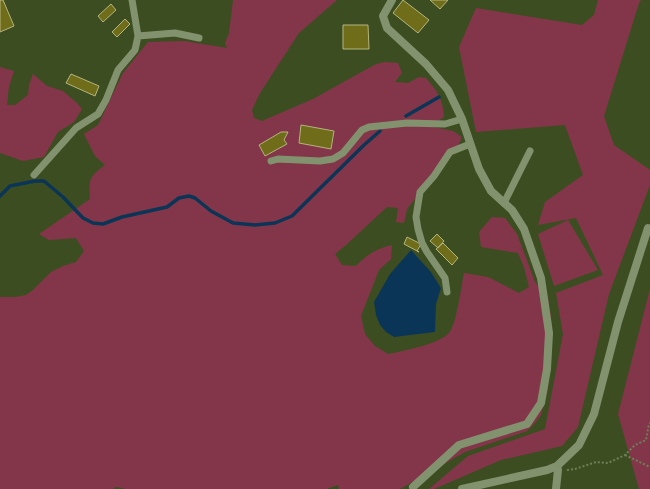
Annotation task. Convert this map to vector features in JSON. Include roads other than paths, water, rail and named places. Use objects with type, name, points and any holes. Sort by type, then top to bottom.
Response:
[{"type":"street","points":[[392,0],[383,16],[387,28],[430,69],[448,90],[462,119],[479,168],[491,191],[512,210],[524,230],[541,278],[549,333],[547,369],[541,403],[527,424],[459,445],[413,487]]},
{"type":"street","points":[[462,489],[558,468],[579,446],[594,414],[618,322],[649,226]]},
{"type":"street","points":[[556,489],[558,468]]},
{"type":"lane","points":[[34,175],[76,128],[98,114],[106,100],[118,70],[135,50],[138,36],[132,0]]},
{"type":"lane","points":[[138,36],[175,33],[199,38]]},
{"type":"lane","points":[[271,161],[278,159],[320,161],[334,159],[342,153],[362,130],[369,127],[407,124],[445,124],[462,119]]},
{"type":"lane","points":[[447,292],[445,278],[422,243],[416,217],[420,192],[434,176],[450,152],[470,144]]},
{"type":"lane","points":[[504,202],[530,151]]},
{"type":"water","points":[[411,250],[431,272],[441,288],[436,304],[435,332],[394,337],[386,332],[380,325],[376,315],[374,302],[390,274]]},
{"type":"waterway","points":[[406,116],[439,97]]},
{"type":"waterway","points":[[0,196],[10,186],[35,181],[44,181],[63,197],[83,218],[93,223],[103,224],[122,217],[167,207],[179,198],[189,196],[195,198],[211,211],[233,223],[255,225],[275,223],[292,216],[380,131]]}]
